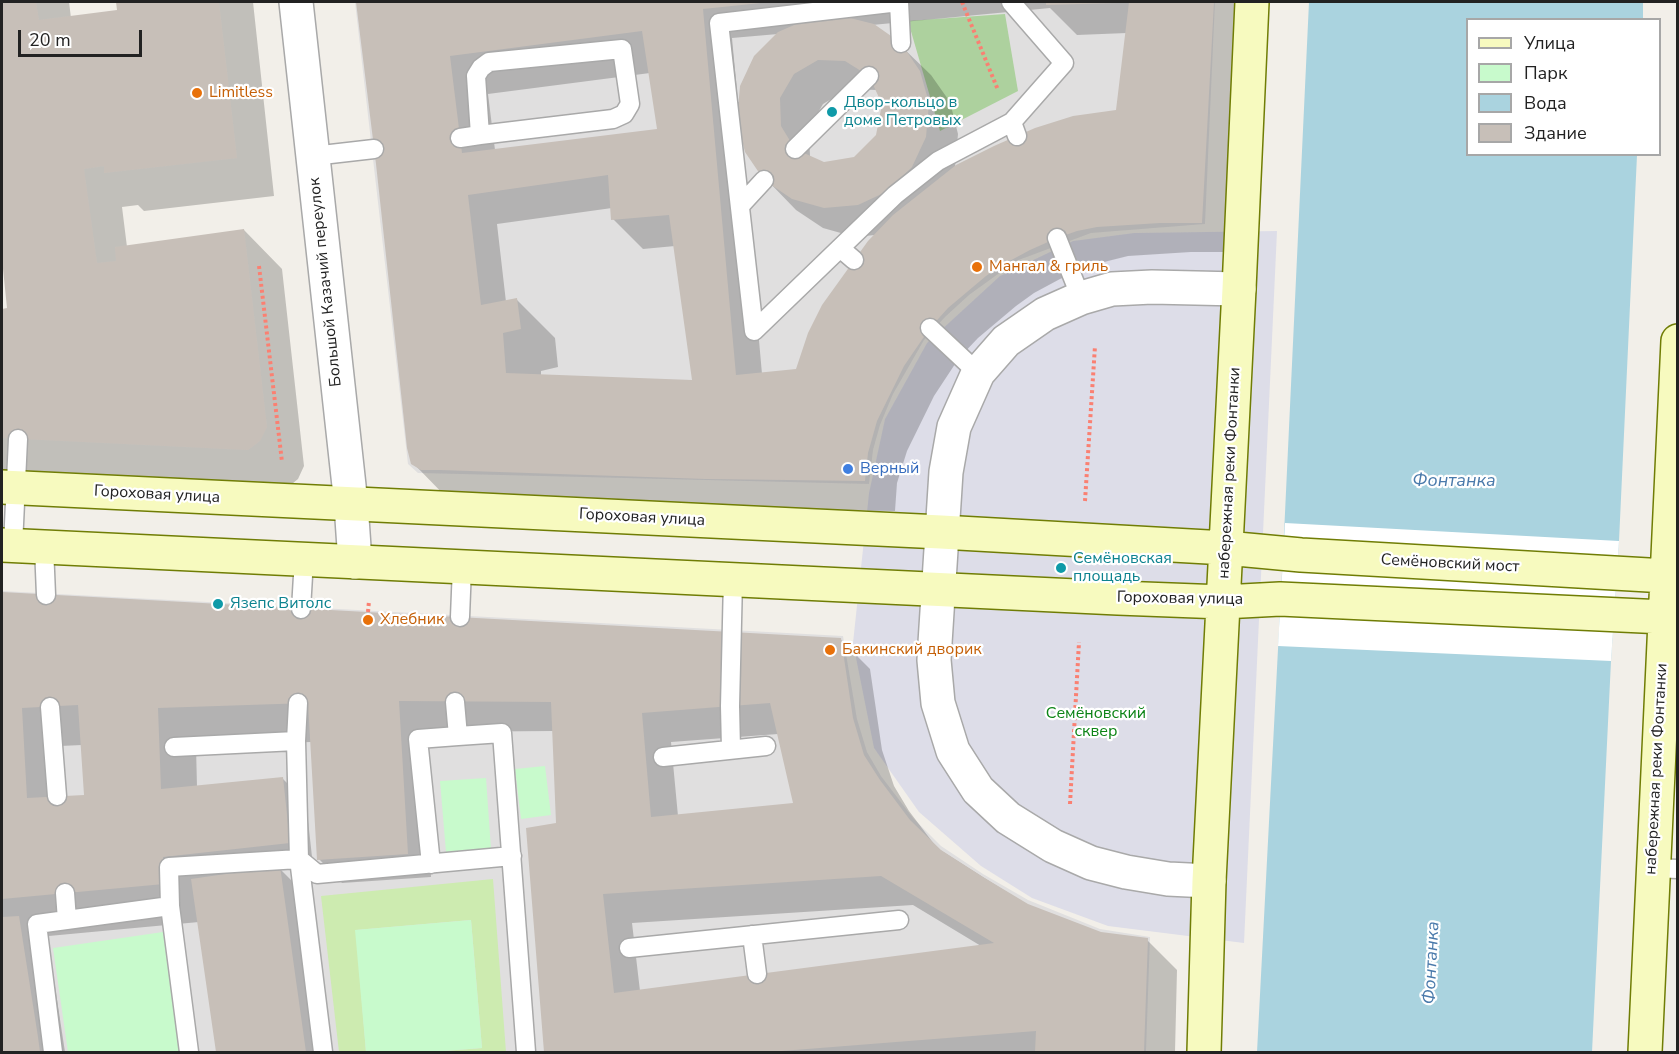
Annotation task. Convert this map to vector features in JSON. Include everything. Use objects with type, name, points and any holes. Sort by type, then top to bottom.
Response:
[{"type":"main road","name":"набережная реки Фонтанки","points":[[1204,1053],[1209,881],[1252,2]]},
{"type":"main road","name":"набережная реки Фонтанки","points":[[1645,1053],[1665,868],[1664,617],[1672,577],[1677,341]]},
{"type":"main road","name":"Гороховая улица","points":[[9,488],[941,532],[1226,548],[1282,554]]},
{"type":"main road","name":"Гороховая улица","points":[[20,546],[938,590],[1224,602],[1280,599],[1664,617]]},
{"type":"main road","name":"Семёновский мост","points":[[1282,554],[1672,577]]},
{"type":"street","name":"Большой Казачий переулок","points":[[296,2],[351,504],[355,562]]},
{"type":"street","points":[[1209,881],[1160,878],[1091,863],[1053,846],[1008,818],[978,790],[953,752],[938,703],[934,660],[945,472],[954,427],[978,373],[1006,341],[1044,314],[1081,298],[1112,290],[1152,287],[1239,289]]},
{"type":"lane","points":[[902,44],[899,2],[719,23],[754,331],[847,254],[896,195],[938,161],[1014,129],[1064,63],[1011,2]]},
{"type":"lane","points":[[460,138],[613,119],[624,114],[630,104],[622,48],[489,62],[476,76],[480,135]]},
{"type":"lane","points":[[795,149],[869,76]]},
{"type":"lane","points":[[313,156],[374,149]]},
{"type":"lane","points":[[740,206],[764,180]]},
{"type":"lane","points":[[1057,238],[1081,298]]},
{"type":"lane","points":[[930,328],[978,373]]},
{"type":"lane","points":[[18,439],[9,488],[20,546],[46,595]]},
{"type":"lane","points":[[301,609],[304,559]]},
{"type":"lane","points":[[460,617],[462,567]]},
{"type":"lane","points":[[731,749],[733,580]]},
{"type":"lane","points":[[455,702],[458,736]]},
{"type":"lane","points":[[298,703],[296,741],[299,859],[323,1053]]},
{"type":"lane","points":[[50,707],[57,796]]},
{"type":"lane","points":[[431,864],[418,739],[502,733],[526,1053]]},
{"type":"lane","points":[[174,747],[296,741]]},
{"type":"lane","points":[[663,757],[766,746]]},
{"type":"lane","points":[[189,1053],[170,906],[170,867],[299,859],[317,874],[512,856]]},
{"type":"lane","points":[[65,893],[68,920]]},
{"type":"lane","points":[[47,1041],[37,924],[170,906]]},
{"type":"lane","points":[[629,948],[899,920]]},
{"type":"lane","points":[[752,935],[757,974]]},
{"type":"path","points":[[962,2],[1014,129]]},
{"type":"path","points":[[259,266],[282,462]]},
{"type":"path","points":[[1084,507],[1095,346]]},
{"type":"path","points":[[368,612],[369,601]]},
{"type":"path","points":[[1070,804],[1079,642]]},
{"type":"shaded area","points":[[355,2],[1215,2],[1205,224],[1091,233],[1016,261],[969,295],[924,340],[893,394],[880,425],[873,450],[869,484],[418,473],[408,464]]},
{"type":"shaded area","name":"Семёновская площадь","points":[[1277,231],[1244,943],[1108,926],[1032,898],[981,866],[919,812],[874,748],[853,643],[869,493],[885,419],[927,343],[1000,276],[1073,241],[1134,233]]},
{"type":"shaded area","points":[[2,591],[843,636],[857,719],[867,752],[881,776],[913,818],[941,846],[1028,900],[1100,929],[1150,937],[1146,1052],[2,1052]]},
{"type":"green space","points":[[1005,14],[1018,91],[940,131],[908,21]]},
{"type":"green space","points":[[545,766],[551,815],[521,819],[515,769]]},
{"type":"green space","points":[[486,778],[491,849],[446,852],[440,781]]},
{"type":"green space","points":[[493,879],[506,1052],[431,1052],[482,1048],[471,920],[356,930],[366,1052],[339,1052],[321,896]]},
{"type":"green space","points":[[471,920],[482,1048],[431,1052],[366,1052],[355,930]]},
{"type":"green space","points":[[163,932],[180,1052],[68,1052],[53,948]]},
{"type":"water","name":"Фонтанка","points":[[1309,2],[1643,2],[1643,18],[1466,18],[1466,156],[1637,156],[1592,1052],[1257,1052]]},
{"type":"pier","points":[[1285,523],[1619,541],[1611,661],[1278,646]]},
{"type":"building","points":[[2,2],[36,2],[39,20],[117,10],[116,2],[219,2],[237,158],[104,173],[104,166],[84,169],[97,263],[116,261],[115,247],[244,229],[267,427],[260,441],[248,450],[2,438],[2,309],[7,308],[2,259]]},
{"type":"building","points":[[356,2],[760,2],[703,9],[736,375],[796,369],[808,333],[822,305],[868,241],[893,215],[956,165],[994,146],[1035,128],[1073,116],[1116,110],[1129,2],[1214,2],[1202,223],[1097,227],[1077,231],[1030,250],[986,276],[948,308],[930,328],[904,366],[877,421],[868,453],[865,481],[706,479],[421,470],[411,464],[407,448]],"holes":[[[642,31],[657,129],[462,153],[450,56]],[[608,175],[611,220],[669,215],[692,380],[506,373],[503,333],[521,329],[517,298],[481,305],[468,195]]]},
{"type":"building","points":[[1046,2],[1117,2],[1117,3],[1046,5]]},
{"type":"building","points":[[842,16],[874,24],[901,43],[920,71],[929,103],[926,137],[912,167],[888,191],[858,205],[824,208],[792,199],[764,180],[745,152],[737,120],[740,86],[754,56],[778,32],[808,19]],"holes":[[[818,60],[845,61],[869,76],[882,104],[876,135],[854,157],[824,162],[795,149],[781,126],[780,98],[794,74]]]},
{"type":"building","points":[[2,592],[841,638],[853,718],[864,755],[910,820],[941,850],[1028,904],[1101,932],[1148,938],[1144,1052],[1035,1052],[1036,1031],[769,1052],[544,1052],[526,828],[556,823],[551,702],[399,701],[408,854],[317,860],[308,703],[158,708],[161,789],[283,777],[290,843],[163,857],[164,884],[2,899]],"holes":[[[770,703],[793,803],[651,817],[642,713]],[[78,705],[84,795],[27,798],[22,708]],[[881,876],[994,943],[614,993],[603,894]]]},
{"type":"building","points":[[280,866],[306,1052],[216,1052],[191,879]]},
{"type":"building","points":[[19,916],[40,1052],[2,1052],[2,917]]},
{"type":"place","name":"Limitless","points":[[197,93]]},
{"type":"place","name":"Двор-кольцо в доме Петровых","points":[[832,112]]},
{"type":"place","name":"Мангал & гриль","points":[[977,267]]},
{"type":"place","name":"Верный","points":[[848,469]]},
{"type":"place","name":"Семёновская площадь","points":[[1061,568]]},
{"type":"place","name":"Язепс Витолс","points":[[218,604]]},
{"type":"place","name":"Хлебник","points":[[368,620]]},
{"type":"place","name":"Бакинский дворик","points":[[830,650]]},
{"type":"park label","name":"Семёновский сквер","points":[[1096,723]]}]
